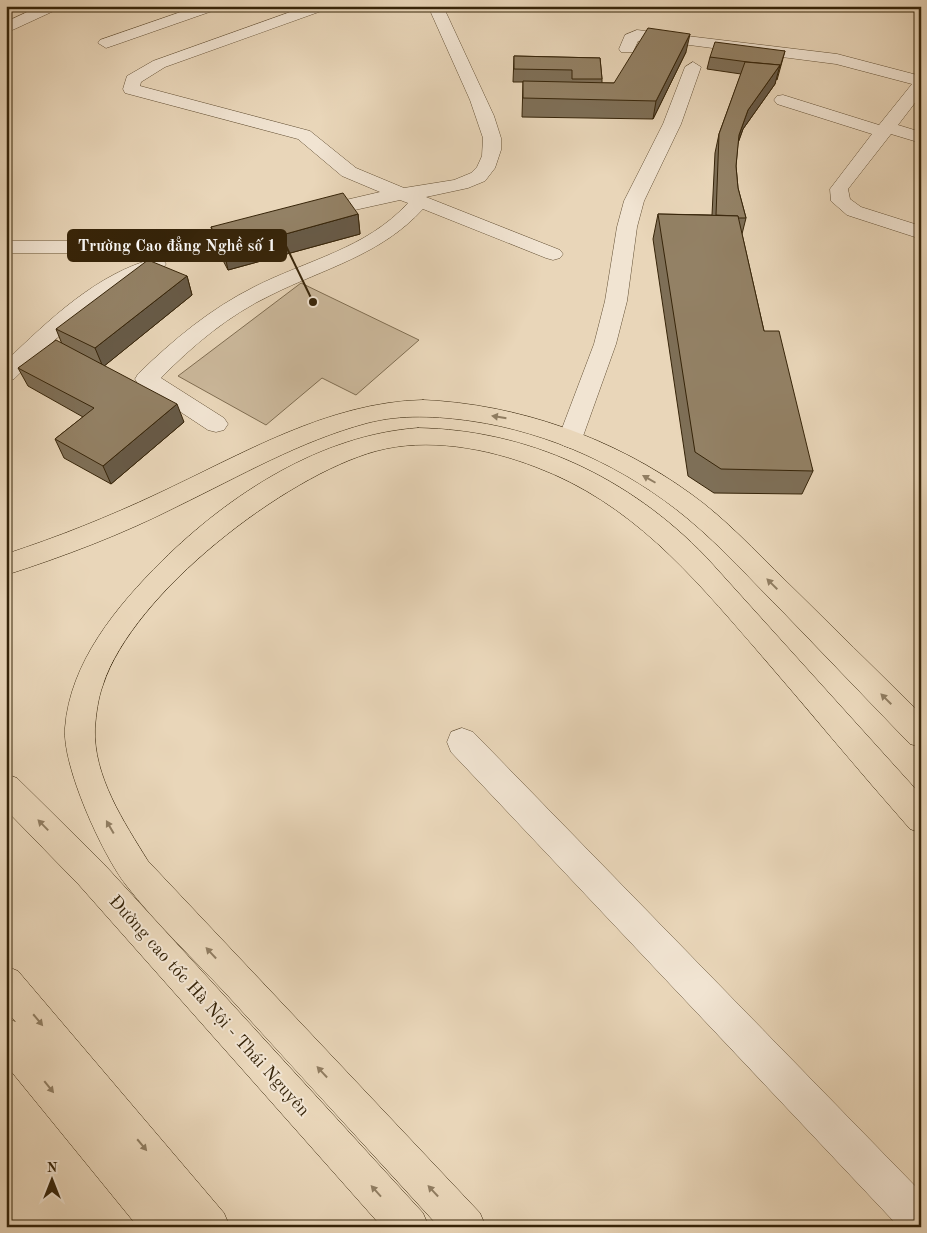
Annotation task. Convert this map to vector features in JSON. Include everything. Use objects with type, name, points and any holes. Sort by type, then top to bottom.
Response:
[{"type":"highway","points":[[6,565],[75,542],[148,509],[264,452],[315,430],[368,414],[420,408],[464,411],[515,419],[570,439],[619,462],[669,491],[724,536],[921,734]]},
{"type":"highway","points":[[466,1227],[136,872],[106,821],[89,777],[80,730],[85,692],[104,650],[130,613],[175,564],[232,515],[288,477],[330,457],[375,442],[420,437],[459,438],[503,447],[547,462],[596,484],[638,510],[684,551],[765,639],[876,770],[921,818]]},
{"type":"highway","name":"Đường cao tốc Hà Nội - Thái Nguyên","points":[[6,788],[91,874],[409,1227]]},
{"type":"highway","points":[[6,983],[210,1227]]},
{"type":"highway","points":[[6,1036],[164,1227]]},
{"type":"street","points":[[6,28],[53,6]]},
{"type":"street","points":[[106,43],[213,6]]},
{"type":"street","points":[[322,6],[159,64],[133,80],[131,89],[239,116],[304,136],[315,142],[349,172],[553,254]]},
{"type":"street","points":[[295,218],[350,203],[412,197],[438,190],[478,176],[491,157],[493,148],[491,131],[476,94],[453,52],[434,6]]},
{"type":"street","points":[[626,49],[631,38],[636,35],[651,35],[837,59],[921,82],[839,190],[841,201],[854,210],[921,233]]},
{"type":"street","points":[[570,439],[605,344],[616,301],[627,227],[634,201],[672,124],[692,67]]},
{"type":"street","points":[[783,100],[921,138]]},
{"type":"street","points":[[216,424],[146,379],[187,340],[236,305],[263,291],[368,246],[398,225],[412,197]]},
{"type":"street","points":[[6,247],[140,247],[202,244],[267,226]]},
{"type":"street","points":[[6,374],[62,324],[116,282],[174,256],[192,244]]},
{"type":"street","points":[[462,742],[921,1221]]},
{"type":"shaded area","points":[[301,283],[419,340],[356,395],[322,378],[266,425],[178,376]]},
{"type":"building","points":[[648,28],[690,34],[656,101],[523,98],[523,81],[614,83]]},
{"type":"building","points":[[715,42],[785,51],[780,67],[779,67],[780,65],[710,57]]},
{"type":"building","points":[[514,56],[600,58],[602,79],[572,79],[572,70],[514,69]]},
{"type":"building","points":[[745,62],[780,65],[748,110],[739,135],[736,166],[738,188],[746,218],[738,218],[738,216],[716,215],[719,134]]},
{"type":"building","points":[[343,193],[358,214],[224,251],[211,227]]},
{"type":"building","points":[[658,214],[738,216],[764,331],[779,331],[813,471],[721,469],[695,452]]},
{"type":"building","points":[[148,260],[187,276],[95,348],[56,329]]},
{"type":"building","points":[[56,340],[177,404],[103,466],[55,439],[94,408],[18,368]]},
{"type":"place","name":"Trường Cao đẳng Nghề số 1","points":[[313,302]]}]
